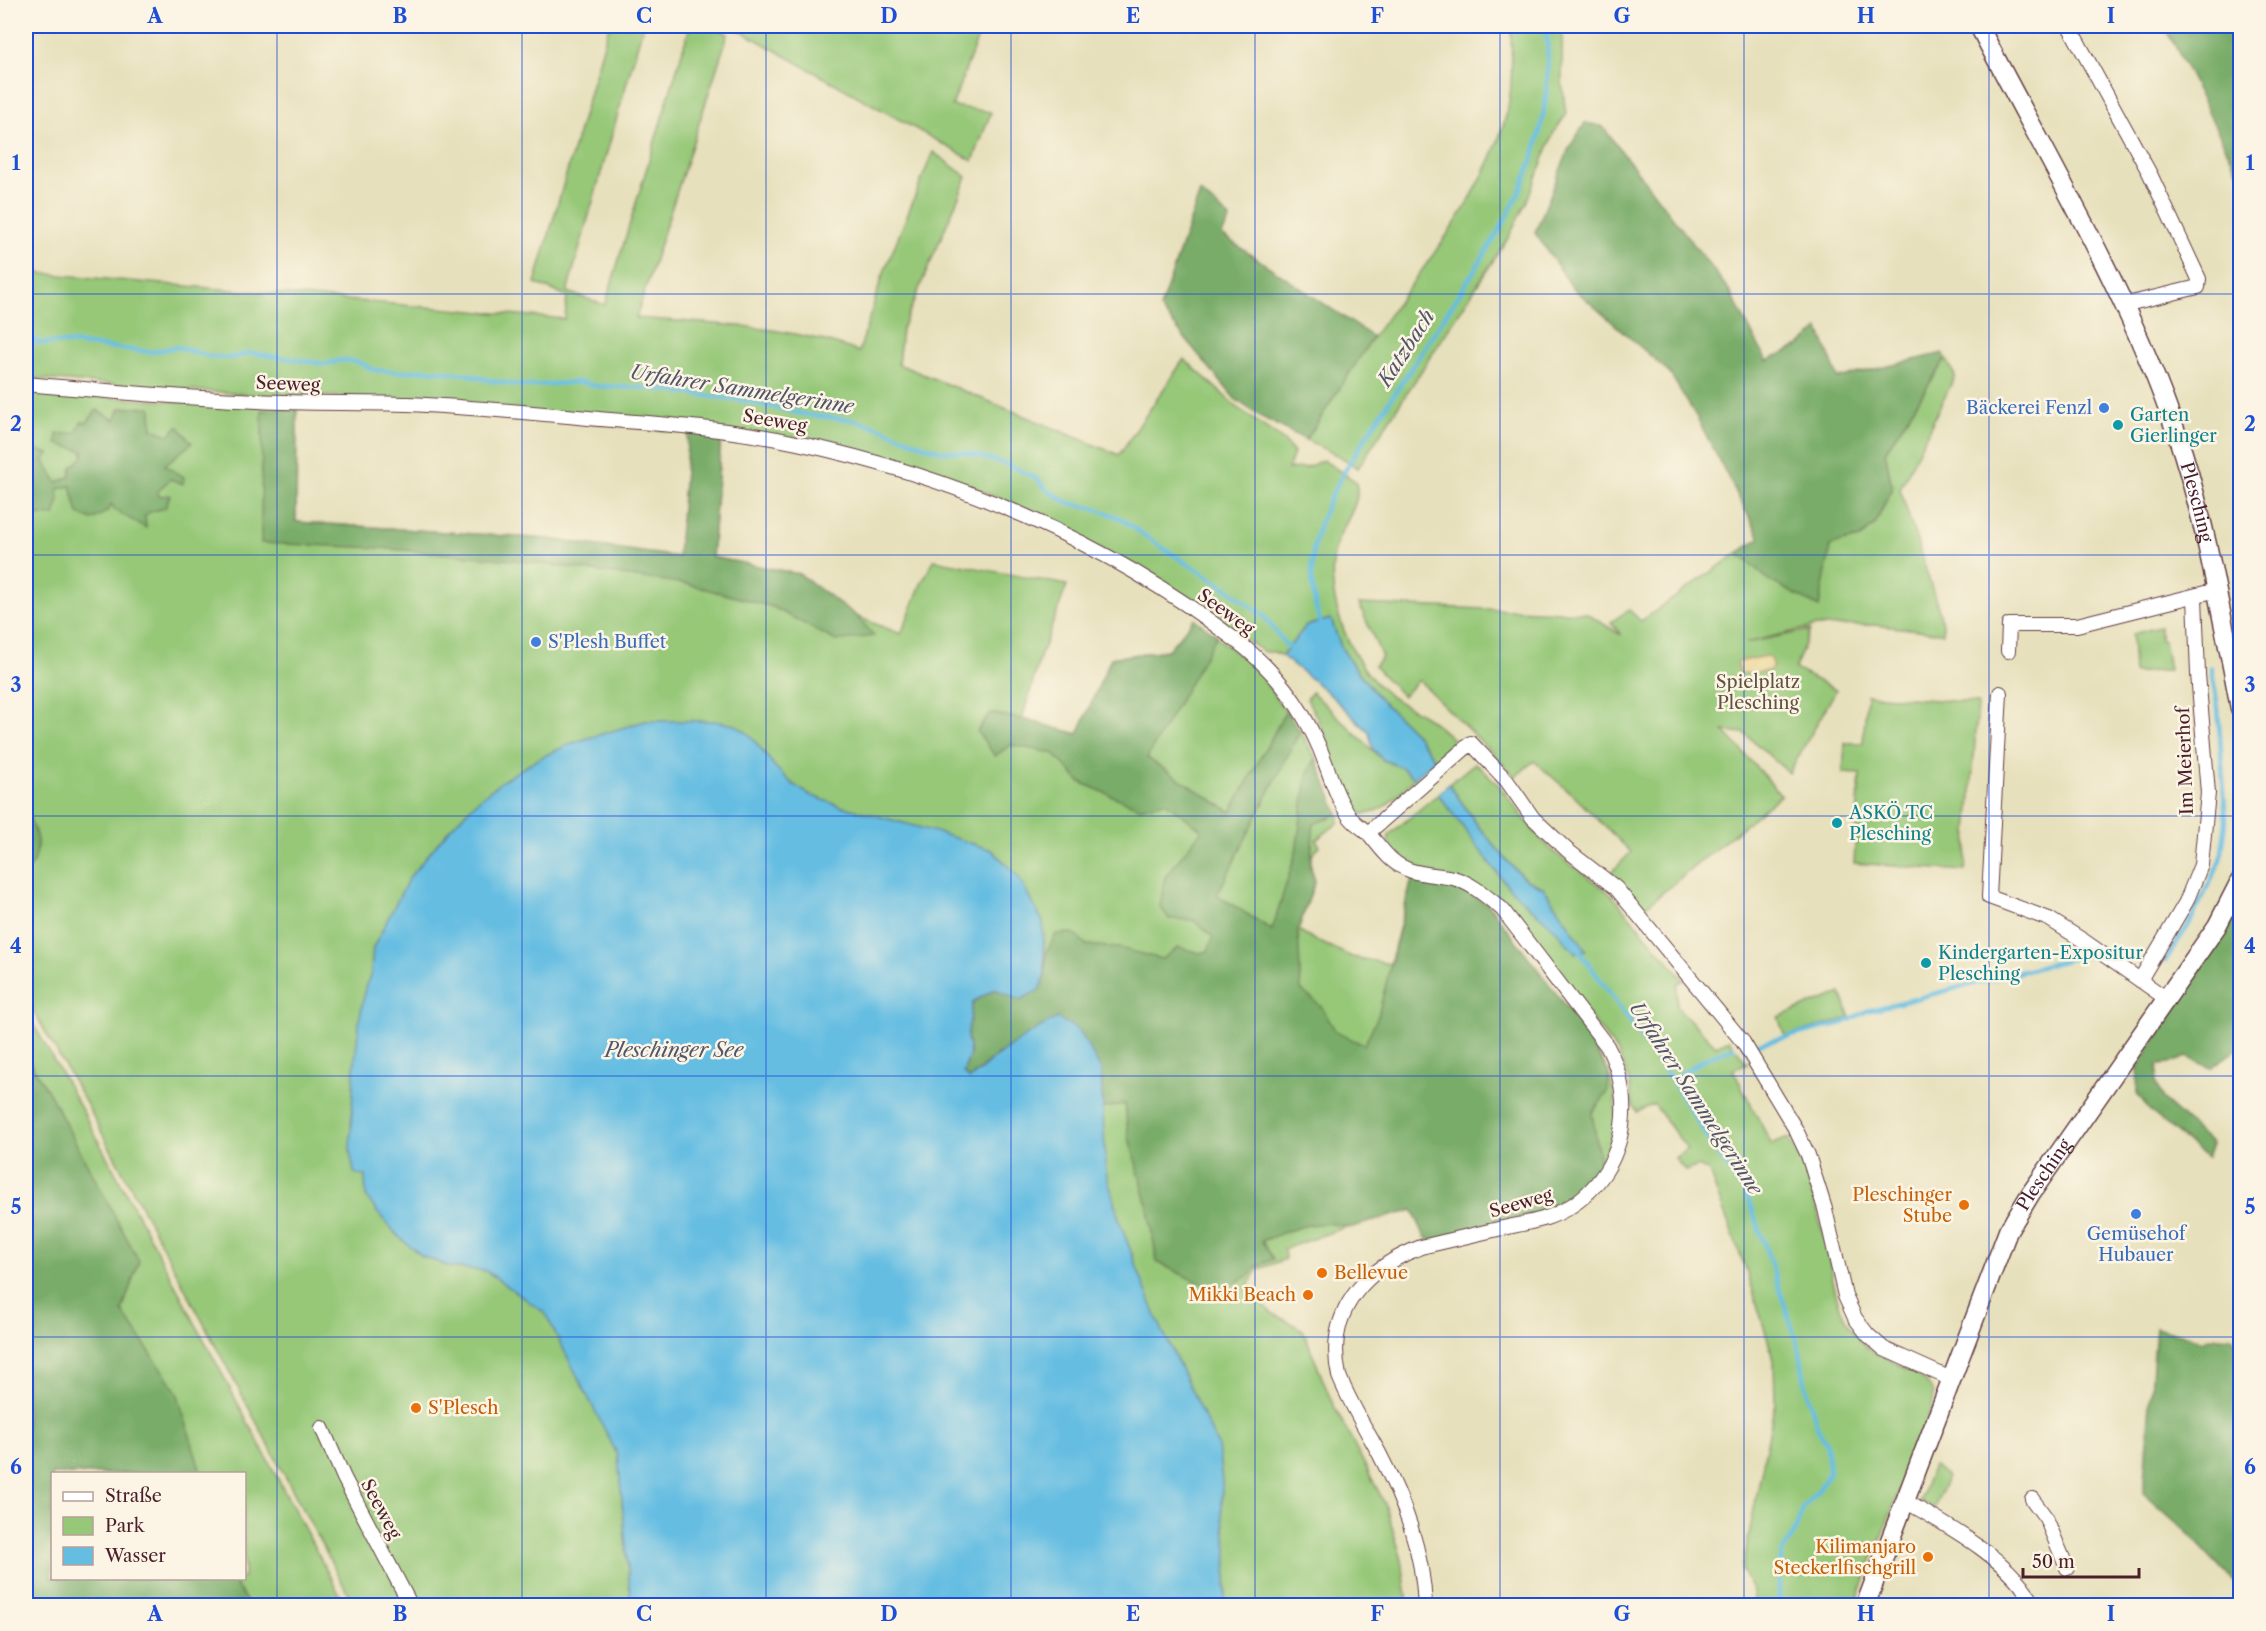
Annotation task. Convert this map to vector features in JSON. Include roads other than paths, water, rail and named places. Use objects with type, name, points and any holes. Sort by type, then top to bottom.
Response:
[{"type":"main road","name":"Plesching","points":[[1979,26],[2123,305],[2152,370],[2184,456],[2200,512],[2241,709]]},
{"type":"main road","name":"Plesching","points":[[1868,1599],[1990,1275],[2019,1212],[2217,926],[2241,881]]},
{"type":"street","points":[[2069,26],[2150,174],[2199,279],[2198,287],[2123,305]]},
{"type":"street","name":"Seeweg","points":[[26,384],[256,401],[450,407],[675,426],[793,442],[856,457],[943,483],[1025,516],[1087,546],[1149,581],[1234,638],[1270,669],[1288,692],[1314,735],[1350,817],[1368,833],[1389,858],[1400,866],[1413,872],[1450,877],[1463,882],[1485,895],[1502,909],[1607,1046],[1619,1072],[1623,1091],[1621,1137],[1609,1168],[1594,1188],[1565,1209],[1544,1218],[1421,1247],[1402,1254],[1372,1274],[1357,1289],[1337,1328],[1335,1360],[1339,1376],[1406,1514],[1420,1560],[1425,1605]]},
{"type":"street","points":[[2008,651],[2009,625],[2077,625],[2217,590]]},
{"type":"street","name":"Im Meierhof","points":[[2140,980],[2186,902],[2201,865],[2208,793],[2198,674],[2195,597]]},
{"type":"street","points":[[2000,693],[1989,897],[2049,919],[2167,999]]},
{"type":"street","points":[[1368,833],[1471,743],[1507,781],[1533,818],[1567,850],[1616,888],[1743,1042],[1796,1130],[1808,1155],[1825,1209],[1845,1296],[1861,1327],[1884,1349],[1951,1379]]},
{"type":"street","name":"Seeweg","points":[[322,1428],[344,1478],[411,1605]]},
{"type":"street","points":[[2032,1499],[2046,1518],[2067,1568]]},
{"type":"street","points":[[1905,1501],[1953,1529],[1984,1551],[2019,1582],[2034,1604]]},
{"type":"water","points":[[1331,619],[1341,647],[1351,663],[1380,699],[1414,732],[1435,760],[1415,778],[1401,767],[1383,760],[1373,749],[1369,732],[1325,690],[1282,656],[1306,626]]},
{"type":"water","name":"Pleschinger See","points":[[645,721],[714,721],[736,725],[750,735],[776,768],[794,785],[810,795],[840,806],[933,831],[992,850],[1018,876],[1043,922],[1045,977],[1039,990],[1020,1000],[995,989],[973,1002],[967,1037],[970,1054],[963,1073],[970,1079],[1012,1046],[1057,1018],[1079,1030],[1101,1070],[1106,1172],[1120,1223],[1157,1319],[1218,1446],[1222,1481],[1222,1512],[1227,1548],[1226,1590],[1223,1605],[631,1605],[618,1456],[545,1313],[486,1271],[450,1267],[422,1256],[399,1237],[366,1196],[365,1176],[354,1172],[350,1151],[359,1023],[365,988],[371,974],[373,948],[409,878],[446,833],[476,802],[502,781],[538,759],[572,743]]},
{"type":"water","points":[[1449,784],[1478,826],[1509,863],[1526,880],[1543,887],[1586,950],[1575,953],[1556,930],[1508,887],[1438,794]]},
{"type":"waterway","name":"Katzbach","points":[[1322,626],[1315,605],[1312,571],[1314,548],[1321,521],[1334,490],[1351,460],[1488,249],[1526,177],[1538,140],[1545,103],[1548,64],[1546,26]]},
{"type":"waterway","name":"Urfahrer Sammelgerinne","points":[[26,334],[39,343],[70,343],[151,352],[177,347],[212,357],[231,358],[251,353],[325,364],[343,360],[358,362],[374,370],[399,372],[427,370],[466,374],[526,386],[580,382],[596,386],[646,388],[746,401],[807,415],[854,420],[927,447],[967,453],[1006,464],[1036,478],[1048,491],[1069,503],[1097,509],[1120,518],[1228,589],[1263,615],[1285,644],[1293,649]]},
{"type":"waterway","points":[[2165,961],[2189,924],[2221,860],[2226,822],[2218,708],[2211,668]]},
{"type":"waterway","name":"Urfahrer Sammelgerinne","points":[[1578,949],[1672,1080],[1711,1144],[1746,1193],[1800,1351],[1805,1383],[1817,1426],[1827,1446],[1829,1473],[1818,1491],[1803,1508],[1795,1532],[1782,1553],[1779,1570],[1779,1606]]},
{"type":"waterway","points":[[1754,1045],[1843,1023],[1867,1011],[2087,955]]},
{"type":"waterway","points":[[1672,1080],[1710,1056],[1734,1048]]},
{"type":"place","name":"Bäckerei Fenzl","points":[[2104,408]]},
{"type":"place","name":"Garten Gierlinger","points":[[2118,425]]},
{"type":"place","name":"S'Plesh Buffet","points":[[536,642]]},
{"type":"place","name":"ASKÖ TC Plesching","points":[[1837,823]]},
{"type":"place","name":"Kindergarten-Expositur Plesching","points":[[1926,963]]},
{"type":"place","name":"Pleschinger Stube","points":[[1964,1205]]},
{"type":"place","name":"Gemüsehof Hubauer","points":[[2136,1214]]},
{"type":"place","name":"Bellevue","points":[[1322,1273]]},
{"type":"place","name":"Mikki Beach","points":[[1308,1295]]},
{"type":"place","name":"S'Plesch","points":[[416,1408]]},
{"type":"place","name":"Kilimanjaro Steckerlfischgrill","points":[[1928,1557]]},
{"type":"park label","name":"Spielplatz Plesching","points":[[1758,692]]}]
